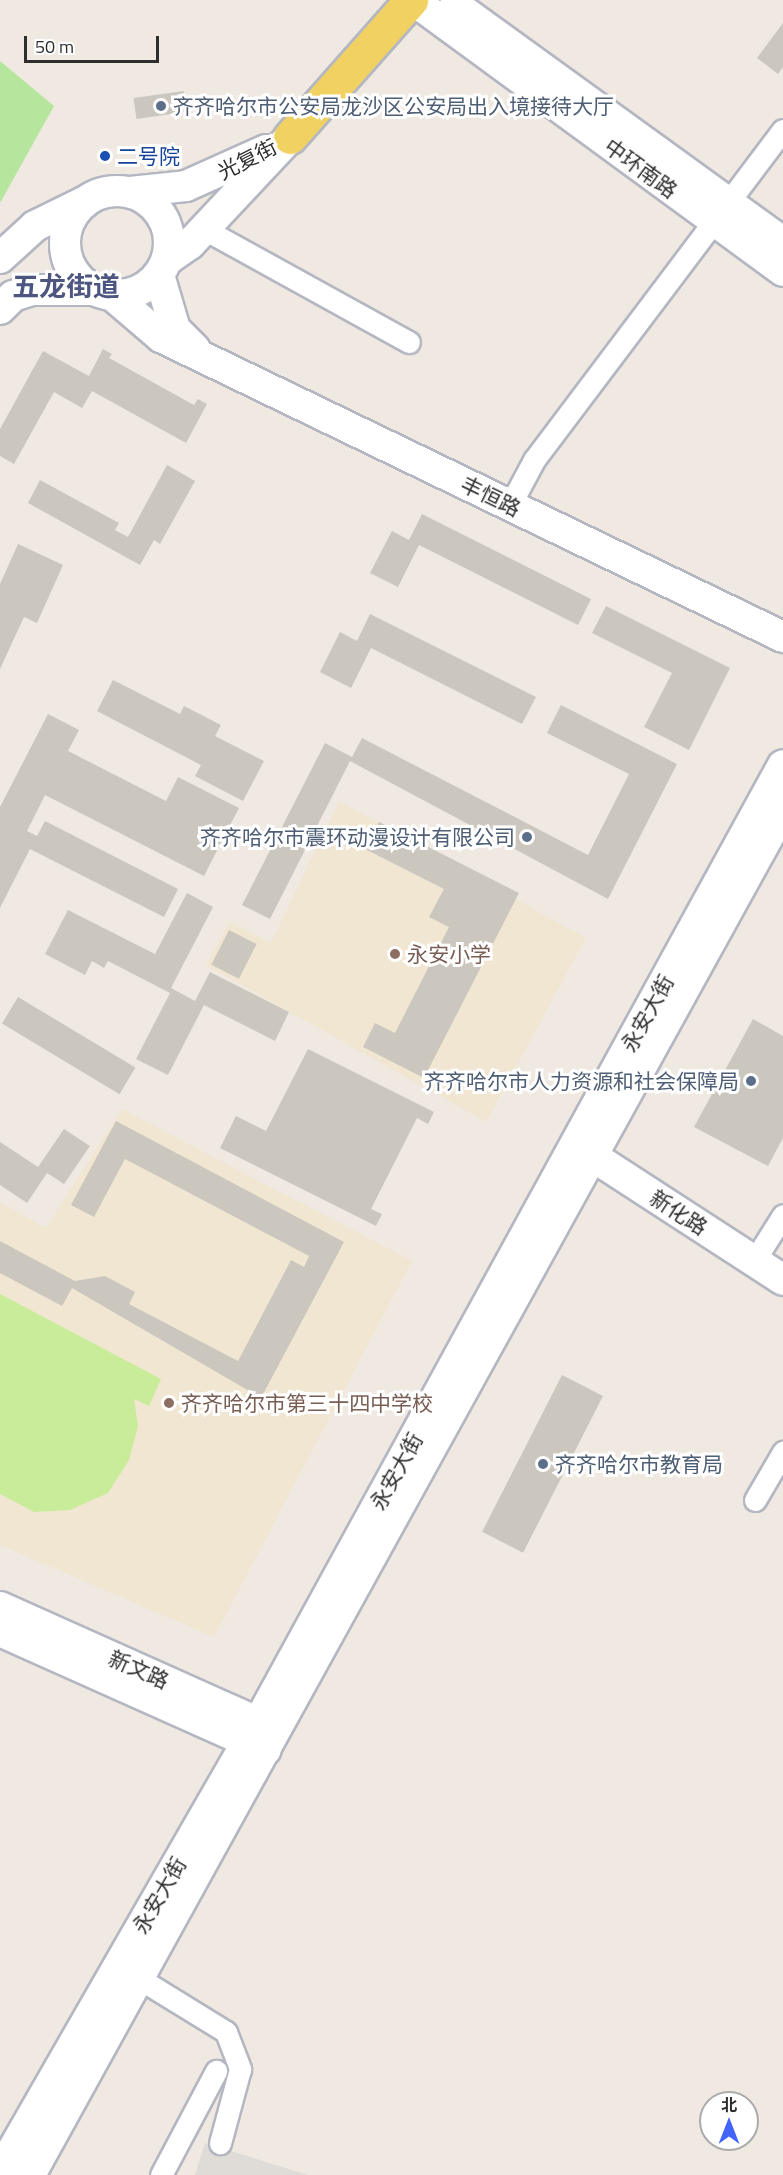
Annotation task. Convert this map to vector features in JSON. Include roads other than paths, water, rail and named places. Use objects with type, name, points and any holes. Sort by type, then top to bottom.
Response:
[{"type":"main road","name":"光复街","points":[[130,192],[186,186],[223,174],[290,136],[412,0]]},
{"type":"main road","name":"中环南路","points":[[412,0],[721,213],[783,242]]},
{"type":"main road","name":"中环南路","points":[[448,0],[721,213],[783,270]]},
{"type":"main road","points":[[0,309],[13,296],[31,290],[130,294],[204,229],[290,136]]},
{"type":"main road","points":[[0,258],[35,226],[84,202],[114,191],[130,192],[149,200],[167,226],[163,267],[175,329],[200,353]]},
{"type":"main road","points":[[84,202],[72,216],[66,250],[76,273],[161,337],[200,353]]},
{"type":"main road","name":"丰恒路","points":[[200,353],[783,637]]},
{"type":"main road","name":"永安大街","points":[[30,2175],[140,1979],[262,1737],[584,1150],[783,765]]},
{"type":"main road","name":"永安大街","points":[[584,1150],[783,810]]},
{"type":"main road","name":"新化路","points":[[584,1150],[783,1280]]},
{"type":"main road","name":"新文路","points":[[0,1607],[262,1737]]},
{"type":"main road","name":"新文路","points":[[0,1631],[262,1737]]},
{"type":"main road","name":"永安大街","points":[[0,2172],[262,1737]]},
{"type":"street","points":[[510,505],[534,460],[783,130]]},
{"type":"street","points":[[204,229],[409,342]]},
{"type":"street","points":[[754,1261],[783,1215]]},
{"type":"street","points":[[755,1500],[783,1452]]},
{"type":"street","points":[[140,1979],[226,2032],[240,2069],[220,2143]]},
{"type":"street","points":[[161,2175],[216,2071]]},
{"type":"place","name":"齐齐哈尔市公安局龙沙区公安局出入境接待大厅","points":[[161,106]]},
{"type":"place","name":"二号院","points":[[105,156]]},
{"type":"place","name":"齐齐哈尔市震环动漫设计有限公司","points":[[527,837]]},
{"type":"place","name":"永安小学","points":[[395,954]]},
{"type":"place","name":"齐齐哈尔市人力资源和社会保障局","points":[[751,1081]]},
{"type":"place","name":"齐齐哈尔市第三十四中学校","points":[[169,1403]]},
{"type":"place","name":"齐齐哈尔市教育局","points":[[543,1464]]},
{"type":"district","name":"五龙街道","points":[[66,286]]}]
